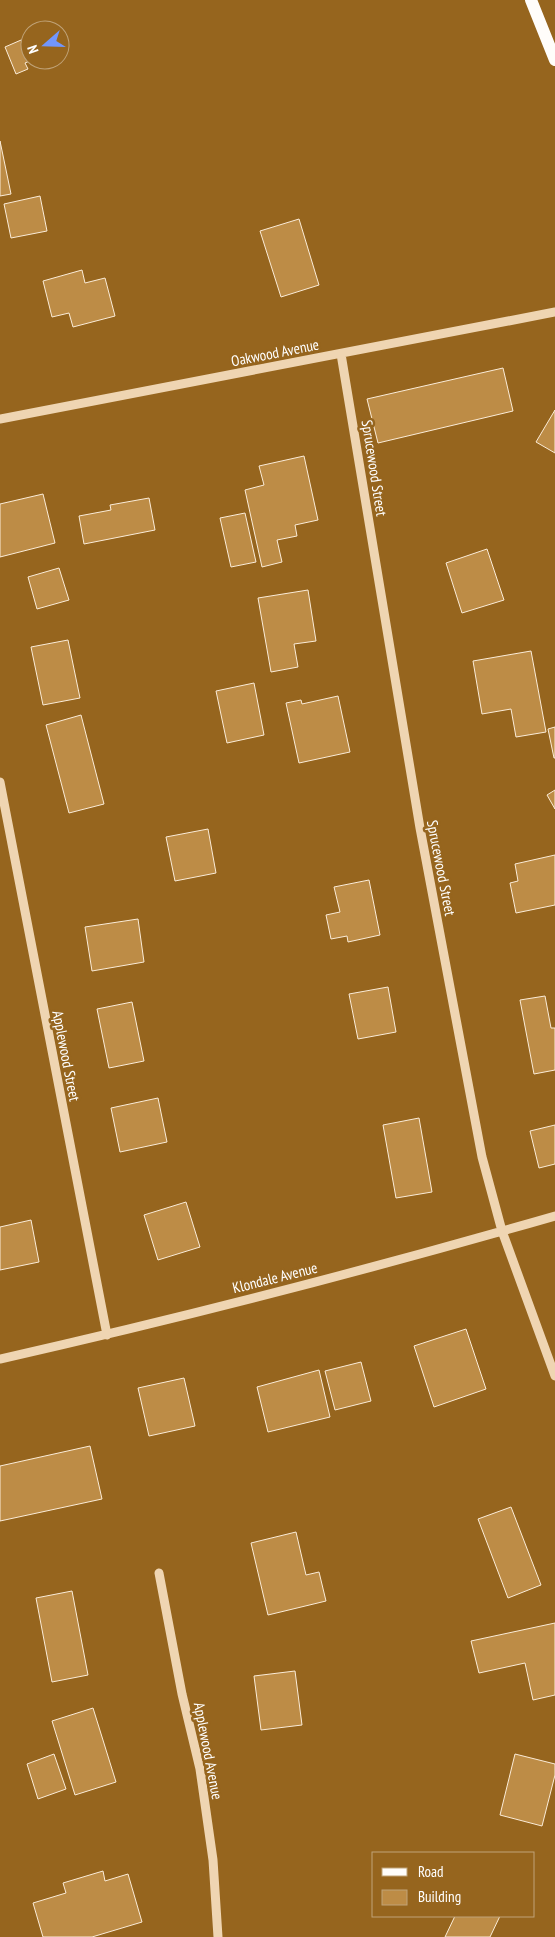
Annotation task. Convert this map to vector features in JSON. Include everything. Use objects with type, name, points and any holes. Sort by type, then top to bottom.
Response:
[{"type":"main road","points":[[531,0],[555,60]]},
{"type":"street","name":"Oakwood Avenue","points":[[0,419],[555,312]]},
{"type":"street","name":"Sprucewood Street","points":[[341,354],[420,828],[482,1157],[502,1231],[555,1376]]},
{"type":"street","name":"Applewood Street","points":[[0,782],[107,1335]]},
{"type":"street","name":"Klondale Avenue","points":[[0,1359],[107,1335],[369,1269],[555,1216]]},
{"type":"street","name":"Applewood Avenue","points":[[160,1572],[182,1694],[200,1769],[213,1860],[218,1937]]},
{"type":"building","points":[[20,40],[20,70],[26,70],[16,74],[5,47]]},
{"type":"building","points":[[0,141],[11,194],[0,196]]},
{"type":"building","points":[[40,196],[47,231],[11,238],[4,204]]},
{"type":"building","points":[[299,219],[319,285],[281,297],[260,231]]},
{"type":"building","points":[[82,270],[85,283],[105,278],[115,316],[73,327],[69,313],[52,317],[43,281]]},
{"type":"building","points":[[503,368],[513,411],[378,443],[367,399]]},
{"type":"building","points":[[555,410],[555,453],[536,442]]},
{"type":"building","points":[[304,456],[318,520],[295,525],[297,536],[277,540],[282,562],[262,567],[245,490],[264,485],[259,466]]},
{"type":"building","points":[[43,494],[55,543],[0,557],[0,504]]},
{"type":"building","points":[[149,498],[155,530],[84,544],[79,516],[111,510],[110,505]]},
{"type":"building","points":[[245,513],[256,562],[231,567],[220,518]]},
{"type":"building","points":[[487,549],[504,600],[462,613],[446,563]]},
{"type":"building","points":[[59,568],[69,600],[37,609],[28,577]]},
{"type":"building","points":[[308,590],[316,641],[294,644],[298,667],[271,672],[258,598]]},
{"type":"building","points":[[68,640],[80,698],[43,705],[31,647]]},
{"type":"building","points":[[531,651],[546,732],[516,737],[511,709],[482,714],[473,661]]},
{"type":"building","points":[[254,683],[264,735],[227,743],[216,691]]},
{"type":"building","points":[[338,696],[350,752],[299,763],[286,703],[301,700],[302,704]]},
{"type":"building","points":[[81,715],[104,804],[69,813],[46,725]]},
{"type":"building","points":[[555,727],[555,758],[554,758],[548,729]]},
{"type":"building","points":[[555,790],[555,809],[547,795]]},
{"type":"building","points":[[208,829],[216,873],[175,881],[166,837]]},
{"type":"building","points":[[555,855],[555,905],[516,913],[510,883],[518,881],[515,864]]},
{"type":"building","points":[[369,880],[380,935],[348,942],[347,936],[331,939],[326,915],[340,912],[334,887]]},
{"type":"building","points":[[138,919],[144,962],[92,971],[85,927]]},
{"type":"building","points":[[388,987],[396,1032],[358,1039],[349,994]]},
{"type":"building","points":[[545,996],[551,1028],[555,1028],[555,1070],[534,1074],[520,1000]]},
{"type":"building","points":[[132,1002],[144,1061],[109,1068],[97,1009]]},
{"type":"building","points":[[158,1098],[167,1142],[120,1152],[111,1108]]},
{"type":"building","points":[[419,1118],[432,1192],[396,1198],[383,1125]]},
{"type":"building","points":[[555,1125],[555,1164],[539,1168],[530,1131]]},
{"type":"building","points":[[186,1202],[200,1247],[158,1260],[144,1215]]},
{"type":"building","points":[[31,1220],[39,1262],[0,1270],[0,1227]]},
{"type":"building","points":[[466,1329],[486,1389],[434,1407],[414,1346]]},
{"type":"building","points":[[361,1362],[371,1401],[335,1410],[325,1371]]},
{"type":"building","points":[[319,1370],[330,1417],[268,1432],[257,1387]]},
{"type":"building","points":[[184,1378],[195,1426],[149,1436],[138,1388]]},
{"type":"building","points":[[90,1446],[102,1499],[0,1521],[0,1466]]},
{"type":"building","points":[[511,1507],[541,1585],[508,1598],[478,1519]]},
{"type":"building","points":[[296,1532],[306,1575],[319,1572],[326,1601],[268,1615],[251,1543]]},
{"type":"building","points":[[72,1591],[88,1675],[52,1682],[36,1598]]},
{"type":"building","points":[[555,1623],[555,1695],[533,1700],[525,1663],[479,1673],[471,1641]]},
{"type":"building","points":[[295,1671],[302,1725],[261,1730],[254,1676]]},
{"type":"building","points":[[93,1708],[116,1782],[75,1795],[52,1721]]},
{"type":"building","points":[[54,1754],[66,1789],[38,1799],[27,1764]]},
{"type":"building","points":[[515,1754],[555,1764],[555,1775],[542,1826],[500,1815]]},
{"type":"building","points":[[103,1871],[105,1881],[128,1874],[142,1922],[92,1937],[43,1937],[33,1903],[66,1893],[63,1883]]},
{"type":"building","points":[[455,1917],[500,1917],[490,1937],[445,1937]]}]
